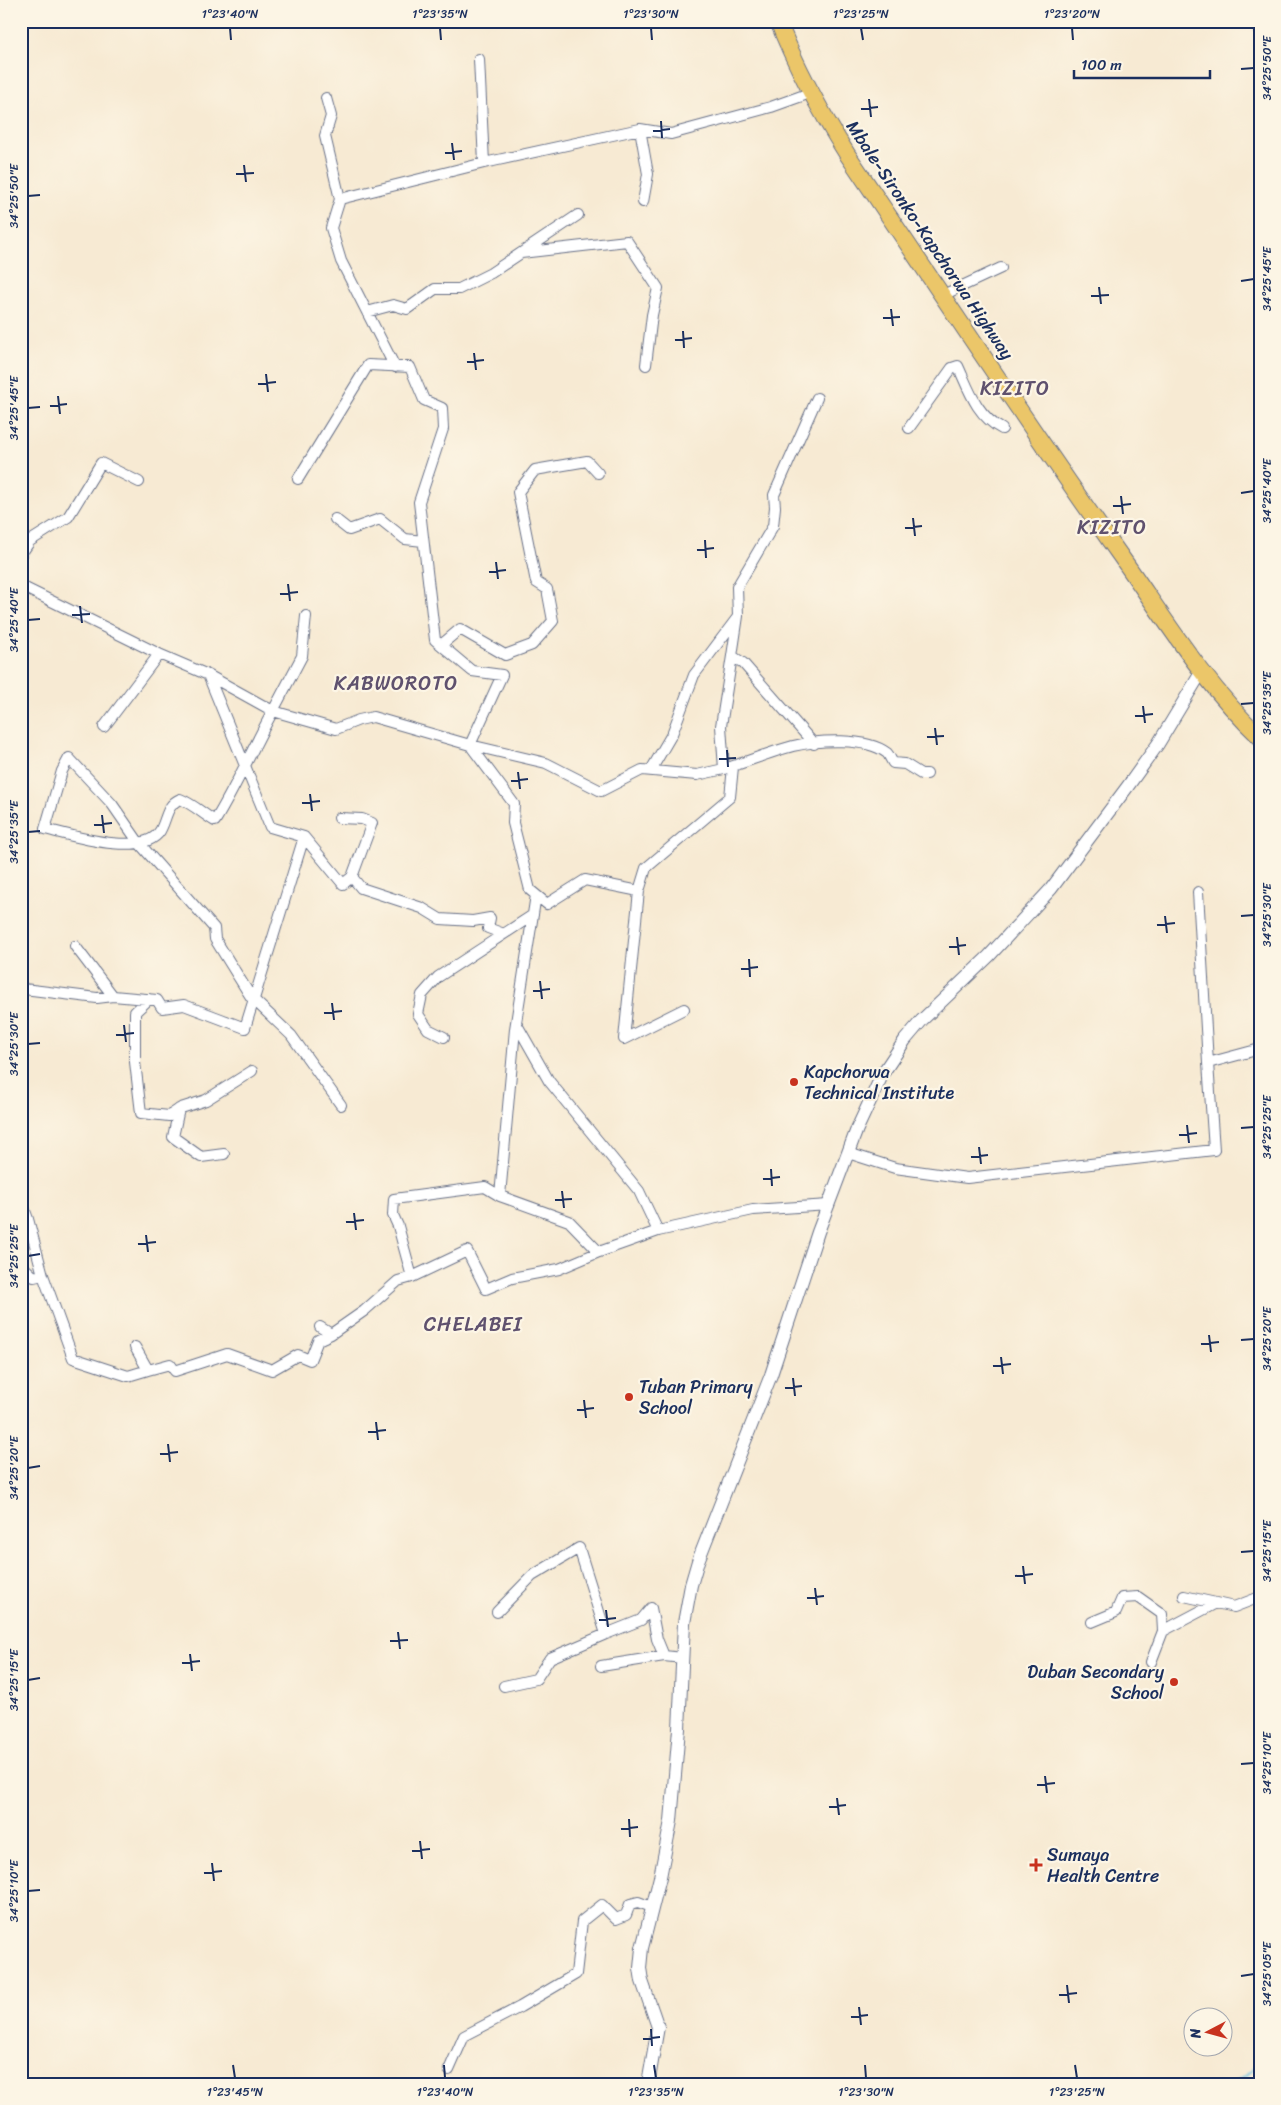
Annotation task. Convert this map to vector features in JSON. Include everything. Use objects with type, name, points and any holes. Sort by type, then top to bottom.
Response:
[{"type":"main road","name":"Mbale-Sironko-Kapchorwa Highway","points":[[778,21],[795,63],[810,93],[847,154],[1093,518],[1202,671],[1228,704],[1260,737]]},
{"type":"street","points":[[1251,21],[1260,32]]},
{"type":"street","points":[[479,59],[484,163]]},
{"type":"street","points":[[340,199],[484,163],[640,129],[671,134],[771,107],[810,93]]},
{"type":"street","points":[[326,98],[331,116],[325,136],[340,199],[331,228],[341,261],[395,367]]},
{"type":"street","points":[[640,129],[648,174],[644,202]]},
{"type":"street","points":[[367,312],[393,305],[407,309],[435,289],[459,289],[491,273],[578,215]]},
{"type":"street","points":[[521,253],[627,241],[658,288],[652,315],[646,366]]},
{"type":"street","points":[[942,295],[1001,268]]},
{"type":"street","points":[[298,479],[368,365],[410,367],[424,400],[442,408],[443,429],[419,502],[435,640],[472,671],[502,675],[470,746]]},
{"type":"street","points":[[909,428],[952,368],[958,366],[980,413],[1002,429]]},
{"type":"street","points":[[684,1009],[624,1039],[639,890],[646,868],[730,797],[729,768],[721,726],[738,616],[737,587],[773,526],[774,495],[817,398]]},
{"type":"street","points":[[441,645],[460,629],[506,655],[532,645],[553,621],[547,589],[536,582],[518,492],[535,470],[587,461],[598,474]]},
{"type":"street","points":[[21,554],[30,542],[68,517],[101,463],[139,482]]},
{"type":"street","points":[[335,519],[350,530],[380,520],[405,539],[423,541]]},
{"type":"street","points":[[21,586],[208,676],[273,711],[336,729],[373,717],[470,746],[546,763],[601,791],[642,770],[697,775],[729,768],[794,746],[846,741],[863,743],[887,754],[893,763],[905,764],[921,774],[927,774]]},
{"type":"street","points":[[306,616],[302,656],[253,748],[246,767],[215,821],[200,813],[189,802],[180,799],[173,802],[160,831],[150,840],[139,843],[105,843],[45,829],[62,771],[69,758],[112,804],[139,843],[214,928],[215,939],[254,999],[291,1035],[342,1105]]},
{"type":"street","points":[[651,770],[672,734],[694,675],[738,616]]},
{"type":"street","points":[[104,727],[160,654]]},
{"type":"street","points":[[732,656],[743,663],[814,744]]},
{"type":"street","points":[[648,2084],[658,2027],[642,1981],[640,1968],[642,1948],[671,1821],[679,1729],[684,1623],[691,1585],[698,1561],[771,1375],[818,1232],[848,1153],[883,1074],[905,1040],[922,1020],[989,956],[1051,889],[1138,772],[1202,671]]},
{"type":"street","points":[[208,676],[270,827],[304,837],[343,884],[352,877],[372,823],[362,819],[339,818]]},
{"type":"street","points":[[470,746],[514,804],[513,823],[530,890],[547,904],[585,880],[639,890]]},
{"type":"street","points":[[21,986],[24,989],[97,998],[113,996],[157,1000],[162,1008],[184,1006],[244,1028],[304,837]]},
{"type":"street","points":[[352,877],[361,888],[422,908],[440,919],[473,921],[490,918],[488,928],[504,934]]},
{"type":"street","points":[[848,1153],[894,1168],[967,1178],[1214,1150],[1198,892]]},
{"type":"street","points":[[500,1196],[516,1023],[536,895]]},
{"type":"street","points":[[444,1037],[428,1029],[418,1014],[422,995],[438,977],[533,915]]},
{"type":"street","points":[[74,946],[113,996]]},
{"type":"street","points":[[148,999],[135,1012],[135,1062],[141,1113],[168,1116],[179,1109],[206,1100],[252,1071]]},
{"type":"street","points":[[516,1023],[549,1081],[639,1191],[658,1231]]},
{"type":"street","points":[[1208,1063],[1260,1049]]},
{"type":"street","points":[[179,1109],[173,1137],[201,1157],[224,1154]]},
{"type":"street","points":[[412,1277],[398,1226],[393,1215],[394,1199],[485,1187],[500,1196],[569,1220],[599,1252]]},
{"type":"street","points":[[21,1200],[28,1219],[42,1275],[73,1358],[128,1376],[170,1364],[175,1372],[227,1354],[272,1370],[298,1355],[310,1360],[318,1340],[331,1334],[364,1311],[398,1281],[412,1277],[467,1251],[486,1289],[512,1278],[559,1269],[599,1252],[658,1231],[753,1210],[828,1205]]},
{"type":"street","points":[[21,1265],[34,1277],[42,1275]]},
{"type":"street","points":[[320,1327],[331,1334]]},
{"type":"street","points":[[135,1347],[148,1370]]},
{"type":"street","points":[[497,1612],[532,1576],[578,1548],[606,1634]]},
{"type":"street","points":[[1092,1622],[1116,1612],[1122,1598],[1138,1596],[1162,1614],[1163,1631],[1151,1662]]},
{"type":"street","points":[[1184,1596],[1234,1607],[1260,1597]]},
{"type":"street","points":[[1163,1631],[1216,1603]]},
{"type":"street","points":[[504,1686],[536,1679],[550,1658],[641,1620],[651,1608],[657,1639],[664,1656]]},
{"type":"street","points":[[601,1666],[664,1656],[683,1658]]},
{"type":"street","points":[[449,2070],[464,2036],[520,2007],[576,1974],[582,1921],[602,1905],[616,1919],[626,1915],[630,1904],[638,1902],[652,1907]]},
{"type":"waterway","points":[[1231,2084],[1248,2074],[1260,2060]]},
{"type":"place","name":"Kapchorwa Technical Institute","points":[[794,1082]]},
{"type":"place","name":"Tuban Primary School","points":[[629,1397]]},
{"type":"place","name":"Duban Secondary School","points":[[1174,1682]]},
{"type":"place","name":"Sumaya Health Centre","points":[[1036,1865]]},
{"type":"district","name":"KIZITO","points":[[1015,388]]},
{"type":"district","name":"KIZITO","points":[[1112,527]]},
{"type":"district","name":"KABWOROTO","points":[[396,683]]},
{"type":"district","name":"CHELABEI","points":[[473,1324]]}]
